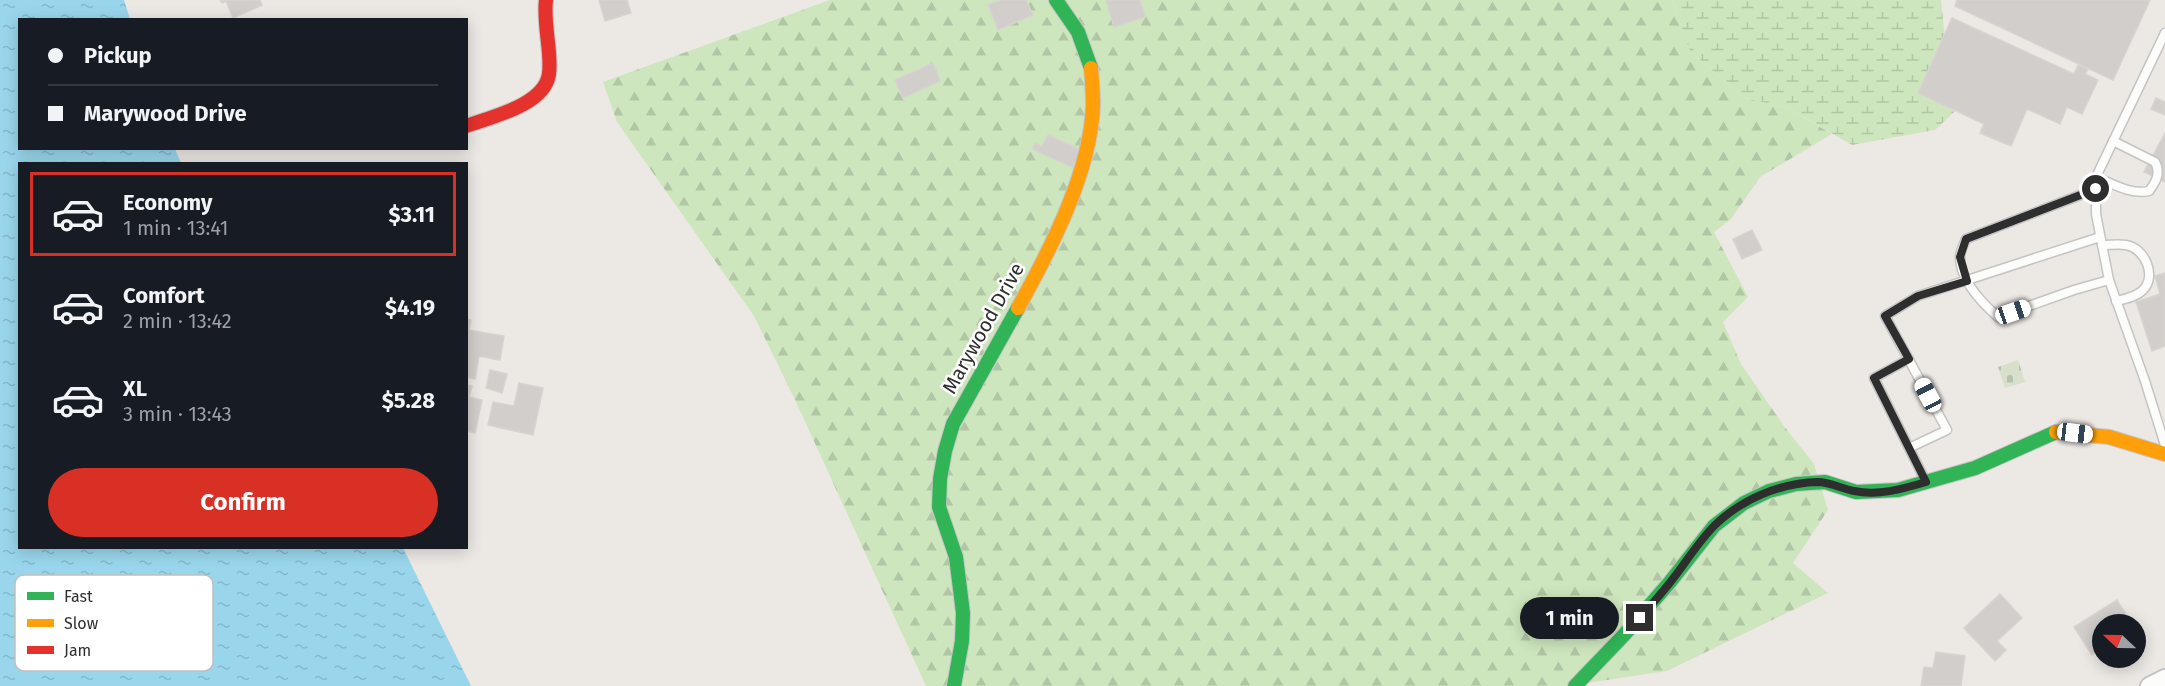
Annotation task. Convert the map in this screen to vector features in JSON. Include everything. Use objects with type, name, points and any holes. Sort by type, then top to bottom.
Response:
[{"type":"street","points":[[468,125],[528,103],[546,86],[549,76],[545,34],[546,0]]},
{"type":"street","name":"Marywood Drive","points":[[954,686],[962,641],[963,613],[956,557],[939,507],[940,479],[945,451],[953,424],[1064,219],[1086,151],[1093,95],[1090,67],[1076,27],[1056,0]]},
{"type":"street","points":[[1575,686],[1647,609],[1714,526],[1744,503],[1782,487],[1825,482],[1842,489],[1870,493],[1898,490],[1975,468],[2058,430],[2109,437],[2165,454]]},
{"type":"street","points":[[2149,686],[2165,678]]},
{"type":"lane","points":[[2165,33],[2096,177],[2096,214],[2109,280],[2165,445]]},
{"type":"lane","points":[[2096,177],[2140,192],[2149,190],[2157,178],[2158,167],[2155,162],[2113,141]]},
{"type":"lane","points":[[2096,189],[1966,239],[1960,257],[1967,281],[1983,305],[1998,317],[2109,280]]},
{"type":"lane","points":[[1909,448],[1947,430],[1885,316],[1918,296],[2101,241],[2134,248],[2146,263],[2149,273],[2146,286],[2138,294],[2116,301]]},
{"type":"lane","points":[[1909,359],[1874,378],[1926,482]]},
{"type":"green space","points":[[830,0],[1672,0],[1690,51],[1743,97],[1790,109],[1832,134],[1760,177],[1731,219],[1714,232],[1748,297],[1723,322],[1741,364],[1784,426],[1814,464],[1828,510],[1793,563],[1828,593],[1667,671],[1567,686],[926,686],[797,404],[754,316],[617,122],[603,82]]},
{"type":"green space","points":[[1672,0],[1941,0],[1946,48],[1968,99],[1935,130],[1852,145],[1790,109],[1743,97],[1690,51]]},
{"type":"green space","points":[[2018,360],[2025,382],[2005,388],[1998,367]]},
{"type":"water","points":[[0,0],[124,0],[130,18],[18,18],[18,150],[175,150],[181,162],[18,162],[18,549],[403,549],[471,686],[0,686]]},
{"type":"building","points":[[220,0],[260,0],[262,5],[233,18],[226,1],[222,3]]},
{"type":"building","points":[[599,0],[627,0],[631,13],[605,21]]},
{"type":"building","points":[[1001,0],[1026,0],[1033,15],[998,30],[988,5]]},
{"type":"building","points":[[1106,0],[1140,0],[1145,17],[1114,27]]},
{"type":"building","points":[[1957,0],[2150,0],[2113,80],[1955,6]]},
{"type":"building","points":[[1952,18],[2074,74],[2078,65],[2088,69],[2085,74],[2098,80],[2082,114],[2067,107],[2060,124],[2027,109],[2011,146],[1980,133],[1984,124],[1918,93]]},
{"type":"building","points":[[933,63],[940,81],[903,98],[895,80]]},
{"type":"building","points":[[2156,98],[2165,102],[2165,115],[2151,109]]},
{"type":"building","points":[[2165,133],[2165,182],[2144,172]]},
{"type":"building","points":[[1048,135],[1081,150],[1073,168],[1032,149],[1035,143],[1042,147]]},
{"type":"building","points":[[1752,230],[1762,250],[1742,259],[1733,239]]},
{"type":"building","points":[[2165,273],[2165,346],[2152,351],[2136,302],[2160,294],[2155,276]]},
{"type":"building","points":[[468,319],[471,320],[469,330],[504,336],[500,360],[479,356],[475,379],[468,377]]},
{"type":"building","points":[[490,370],[507,374],[502,393],[486,388]]},
{"type":"building","points":[[519,383],[543,388],[533,435],[488,425],[493,402],[514,406]]},
{"type":"building","points":[[468,385],[472,386],[469,397],[482,400],[475,433],[468,431]]},
{"type":"building","points":[[2000,594],[2022,618],[1997,641],[2006,650],[1995,661],[1964,628]]},
{"type":"building","points":[[2117,600],[2126,614],[2095,614]]},
{"type":"building","points":[[2092,616],[2092,655],[2074,627]]},
{"type":"building","points":[[1936,652],[1965,656],[1961,686],[1921,686],[1924,667],[1933,668]]},
{"type":"traffic: fast","points":[[1056,0],[1078,32],[1091,68]]},
{"type":"traffic: fast","points":[[954,686],[962,641],[963,613],[956,557],[939,507],[940,479],[953,424],[1018,308]]},
{"type":"traffic: fast","points":[[1575,686],[1624,635],[1714,526],[1744,503],[1769,491],[1796,484],[1825,482],[1856,492],[1898,490],[1975,468],[2056,432]]},
{"type":"traffic: slow","points":[[1018,308],[1067,210],[1085,157],[1091,131],[1093,105],[1091,68]]},
{"type":"traffic: slow","points":[[2056,432],[2109,437],[2165,454]]},
{"type":"traffic: jam","points":[[468,125],[528,102],[545,85],[550,66],[546,0]]},
{"type":"route","points":[[1640,618],[1714,526],[1732,511],[1756,497],[1797,484],[1825,482],[1842,489],[1870,493],[1898,490],[1926,482],[1874,378],[1909,359],[1885,316],[1918,296],[1967,281],[1960,257],[1966,239],[2096,189]]}]
